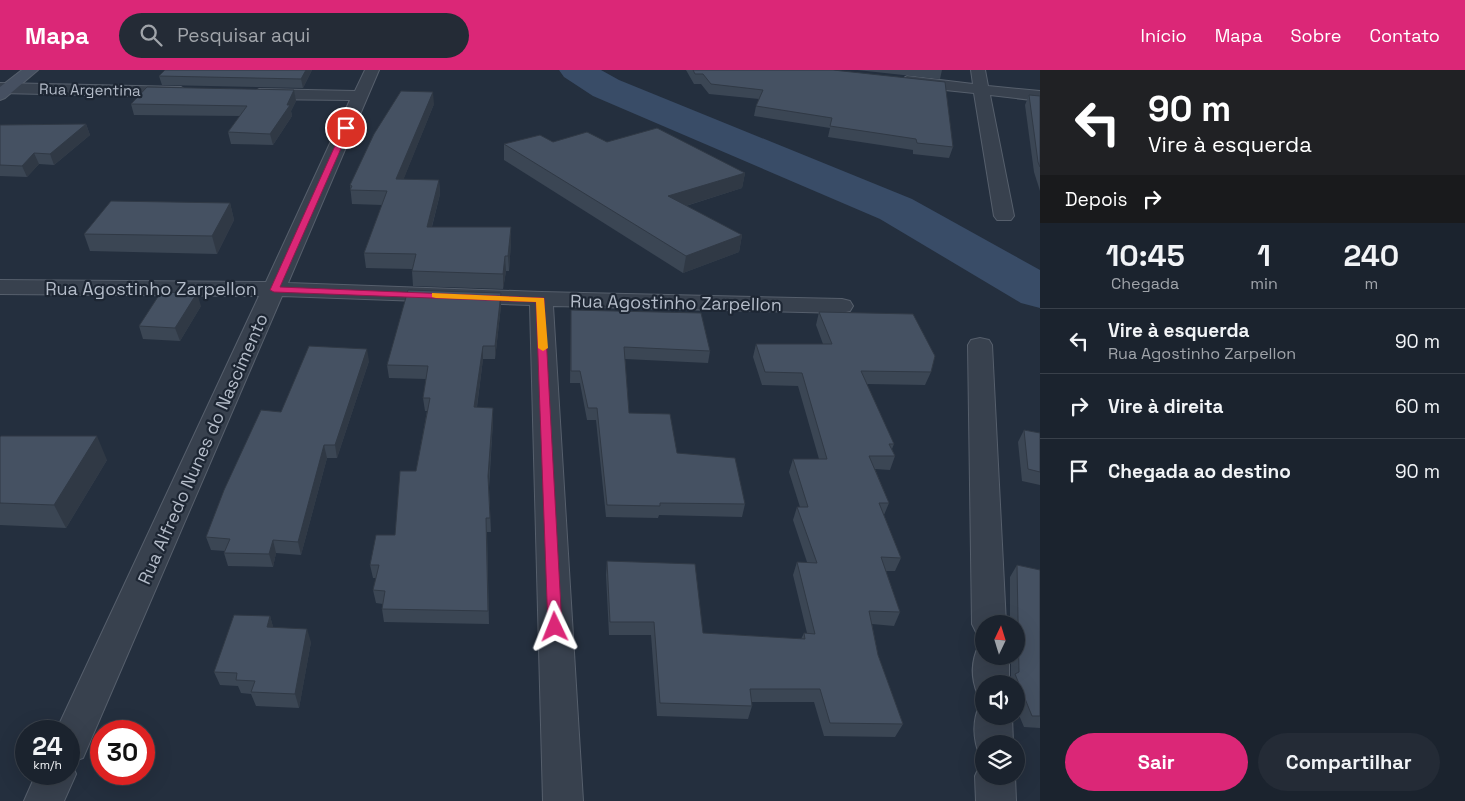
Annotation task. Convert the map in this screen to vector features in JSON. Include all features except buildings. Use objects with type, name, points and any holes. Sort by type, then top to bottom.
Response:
[{"type":"main road","points":[[2,87],[8,70]]},
{"type":"main road","points":[[2,87],[32,70]]},
{"type":"street","name":"Rua Alfredo Nunes do Nascimento","points":[[80,721],[372,70]]},
{"type":"street","points":[[978,70],[1004,216]]},
{"type":"street","points":[[894,80],[1040,96]]},
{"type":"street","name":"Rua Argentina","points":[[2,87],[194,92]]},
{"type":"street","points":[[243,93],[361,96]]},
{"type":"street","name":"Rua Agostinho Zarpellon","points":[[0,288],[274,290],[541,300],[842,306]]},
{"type":"street","points":[[541,300],[563,801]]},
{"type":"street","points":[[980,345],[989,615]]},
{"type":"street","points":[[44,801],[51,785]]},
{"type":"street","points":[[995,785],[996,801]]},
{"type":"waterway","points":[[576,70],[606,88],[896,209],[1040,292]]},
{"type":"slow traffic","points":[[436,295],[541,300],[543,348]]},
{"type":"route","points":[[346,128],[274,290],[541,300],[555,627]]}]
